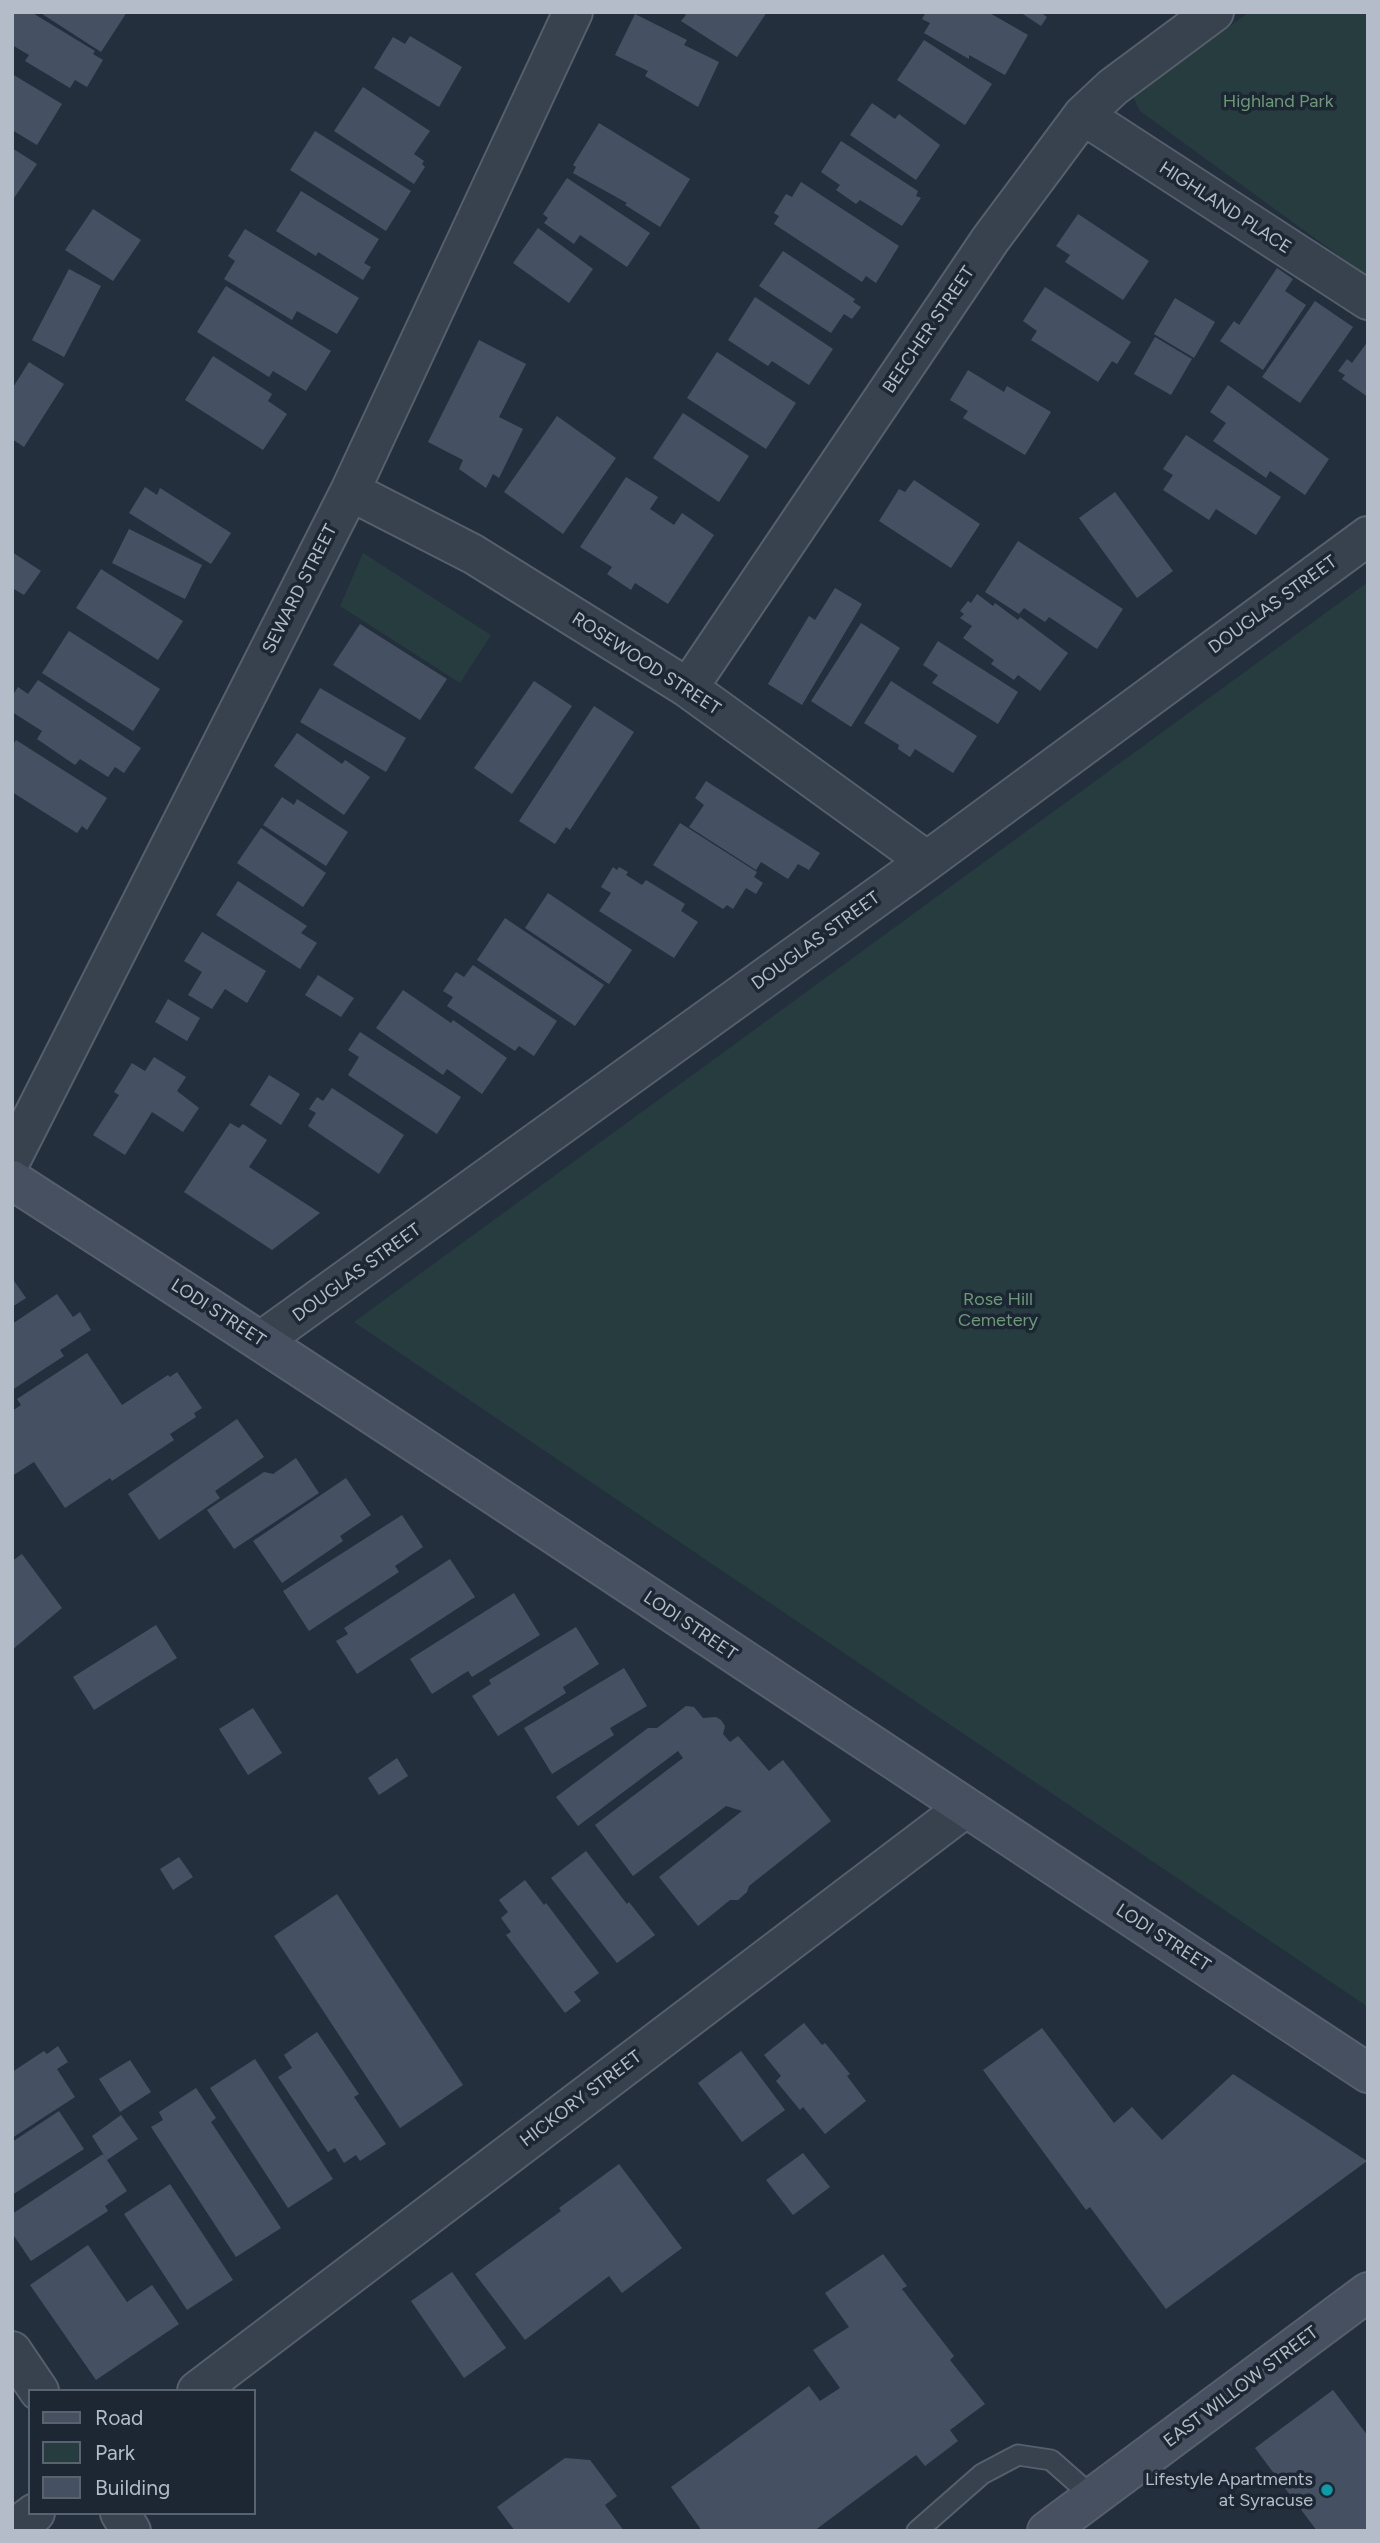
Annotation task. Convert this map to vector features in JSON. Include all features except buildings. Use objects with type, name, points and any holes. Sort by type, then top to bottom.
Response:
[{"type":"street","name":"SEWARD STREET","points":[[12,1158],[350,491],[573,12]]},
{"type":"street","name":"BEECHER STREET","points":[[688,688],[990,240],[1083,115],[1113,88],[1213,12]]},
{"type":"street","name":"HIGHLAND PLACE","points":[[1083,115],[1368,300]]},
{"type":"street","name":"ROSEWOOD STREET","points":[[350,491],[473,554],[688,688],[927,861]]},
{"type":"street","name":"DOUGLAS STREET","points":[[261,1340],[927,861],[1368,536]]},
{"type":"street","name":"LODI STREET","points":[[12,1180],[261,1340],[1368,2073]]},
{"type":"street","name":"HICKORY STREET","points":[[200,2389],[965,1808]]},
{"type":"street","name":"EAST WILLOW STREET","points":[[1047,2531],[1368,2292]]},
{"type":"street","points":[[12,2351],[38,2389]]},
{"type":"street","points":[[12,2530],[32,2515]]},
{"type":"street","points":[[121,2515],[131,2531]]},
{"type":"lane","points":[[917,2531],[982,2474],[1018,2455],[1051,2460],[1093,2497]]},
{"type":"green space","name":"Highland Park","points":[[1249,12],[1368,12],[1368,277],[1140,111],[1133,97]]},
{"type":"green space","points":[[363,553],[491,635],[460,683],[340,606]]},
{"type":"green space","name":"Rose Hill Cemetery","points":[[1368,582],[1368,2007],[354,1322]]},
{"type":"place","name":"Lifestyle Apartments at Syracuse","points":[[1327,2490]]}]
